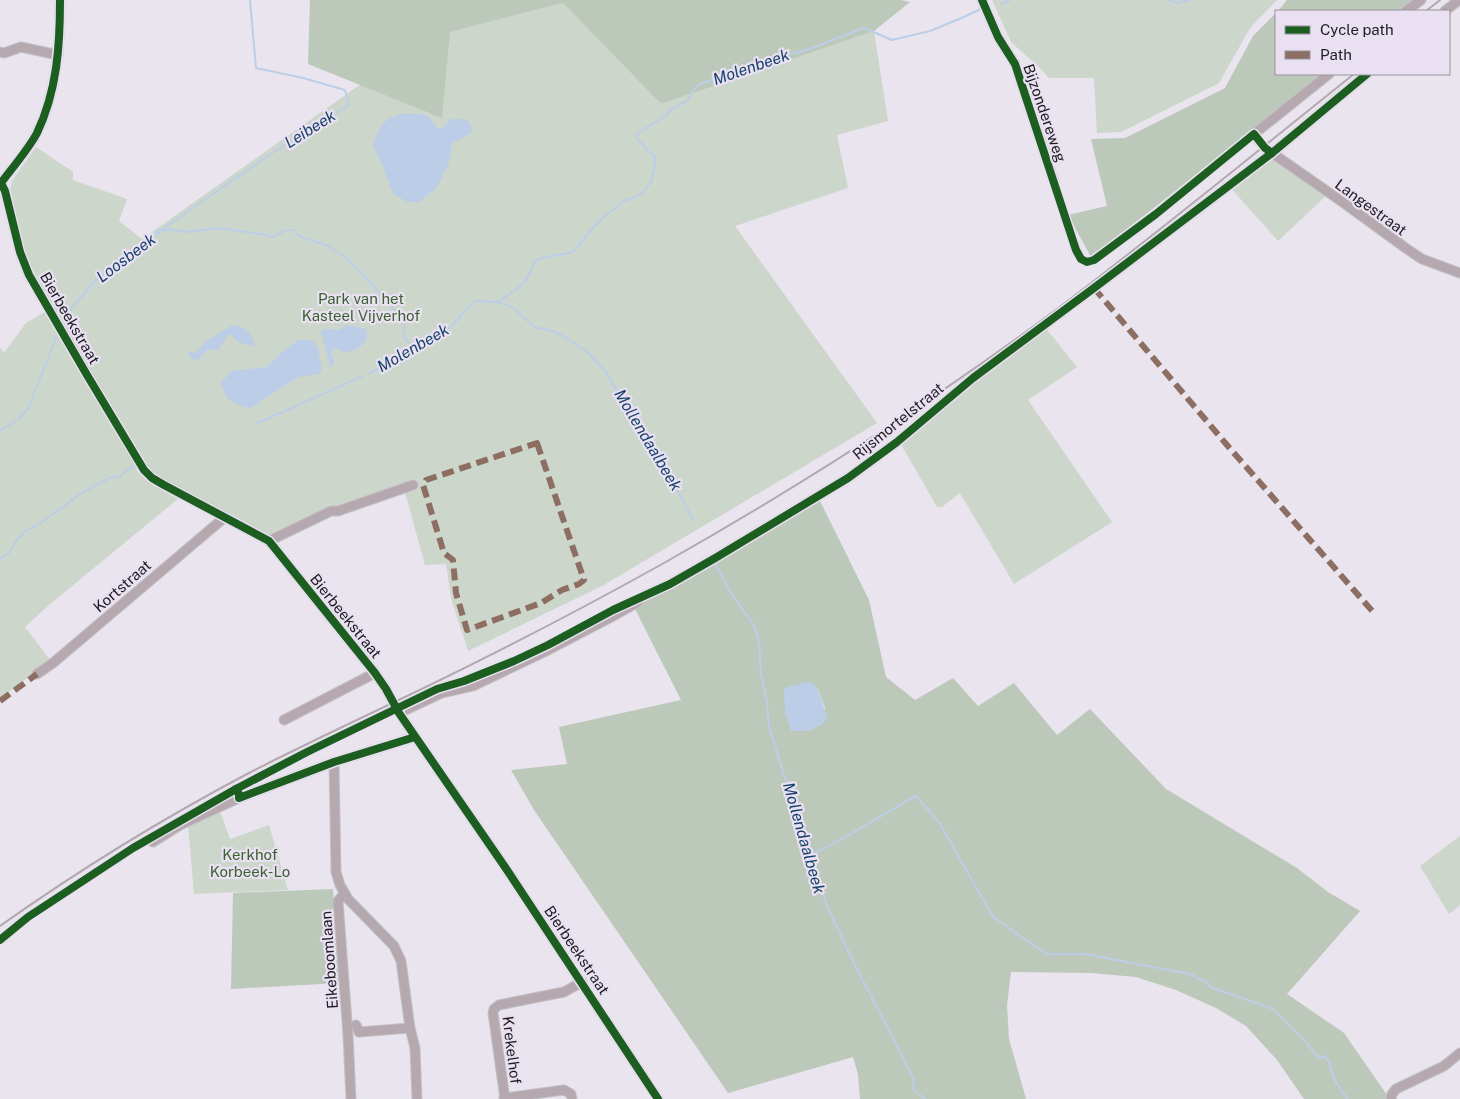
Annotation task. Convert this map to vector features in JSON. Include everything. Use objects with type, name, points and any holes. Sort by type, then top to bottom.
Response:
[{"type":"street","points":[[0,183],[36,134],[50,97],[58,55],[60,0]]},
{"type":"street","name":"Bijzondereweg","points":[[982,0],[998,37],[1015,64],[1054,182]]},
{"type":"street","points":[[1407,10],[1421,0]]},
{"type":"street","points":[[1446,10],[1459,0]]},
{"type":"street","points":[[0,52],[4,53],[21,47],[58,55]]},
{"type":"street","points":[[1256,137],[1328,75]]},
{"type":"street","name":"Rijsmortelstraat","points":[[399,714],[442,693],[473,686],[615,615],[638,602],[642,597],[670,584],[717,557],[848,478],[897,442],[973,378],[1094,288],[1366,75]]},
{"type":"street","name":"Langestraat","points":[[1268,151],[1414,254],[1422,259],[1460,273]]},
{"type":"street","name":"Bierbeekstraat","points":[[0,183],[5,191],[24,263],[139,463],[152,478],[269,540],[375,673],[399,714],[502,862],[658,1099]]},
{"type":"street","points":[[269,540],[331,511],[338,511],[413,485]]},
{"type":"street","name":"Kortstraat","points":[[37,674],[53,663],[225,517]]},
{"type":"street","points":[[284,720],[375,673]]},
{"type":"street","points":[[153,842],[180,825],[239,798],[334,762],[415,737]]},
{"type":"street","name":"Eikeboomlaan","points":[[334,762],[336,872],[344,894],[338,901],[348,1035],[350,1099]]},
{"type":"street","points":[[344,894],[394,946],[401,961],[410,1028],[415,1048],[417,1099]]},
{"type":"street","name":"Krekelhof","points":[[572,1099],[571,1094],[564,1090],[504,1099],[493,1013],[494,1009],[499,1005],[564,992],[582,982]]},
{"type":"street","points":[[356,1025],[359,1032],[410,1028]]},
{"type":"street","points":[[1391,1099],[1396,1089],[1444,1066],[1460,1053]]},
{"type":"green space","points":[[310,0],[901,0],[910,2],[874,31],[661,104],[563,3],[450,32],[442,118],[308,64]]},
{"type":"green space","points":[[992,0],[1277,0],[1250,28],[1219,83],[1121,132],[1097,133],[1094,78],[1049,78],[1011,42]]},
{"type":"green space","points":[[1287,0],[1418,0],[1405,10],[1279,10]]},
{"type":"green space","name":"Park van het Kasteel Vijverhof","points":[[563,3],[661,104],[874,31],[888,121],[837,135],[848,188],[735,226],[877,423],[602,586],[468,651],[451,598],[446,564],[425,565],[403,485],[272,537],[159,477],[150,470],[27,262],[10,191],[12,181],[36,147],[73,172],[73,180],[127,199],[119,221],[142,239],[361,84],[441,117],[450,32]]},
{"type":"green space","points":[[1275,14],[1275,75],[1324,75],[1091,257],[1068,215],[1107,206],[1091,139],[1125,138],[1225,88],[1253,36]]},
{"type":"green space","points":[[1270,157],[1328,194],[1278,241],[1229,186]]},
{"type":"green space","points":[[45,312],[138,472],[152,484],[179,498],[25,627],[51,661],[0,698],[0,347],[4,353],[26,323]]},
{"type":"green space","points":[[1045,327],[1077,367],[1028,400],[1112,522],[1014,584],[960,493],[942,507],[937,507],[902,446],[902,439]]},
{"type":"green space","points":[[819,499],[869,600],[886,677],[915,700],[953,678],[978,706],[1014,683],[1057,735],[1090,709],[1166,789],[1297,868],[1328,892],[1360,911],[1287,994],[1344,1033],[1387,1095],[1387,1099],[1304,1099],[1277,1060],[1246,1026],[1216,1008],[1176,990],[1136,977],[1091,973],[1011,972],[1007,1005],[1009,1039],[1026,1099],[860,1099],[858,1074],[853,1057],[728,1093],[534,810],[511,770],[567,764],[559,727],[681,700],[634,607]],"holes":[[[817,687],[825,708],[822,724],[808,731],[791,731]]]},
{"type":"green space","points":[[249,777],[256,789],[180,824],[28,916],[138,839]]},
{"type":"green space","name":"Kerkhof Korbeek-Lo","points":[[219,808],[230,839],[269,825],[288,890],[194,894],[188,824]]},
{"type":"green space","points":[[1460,836],[1460,905],[1449,914],[1420,866]]},
{"type":"green space","points":[[333,889],[340,983],[231,989],[233,893]]},
{"type":"green space","points":[[18,925],[0,938],[0,935]]},
{"type":"water","points":[[405,113],[427,115],[438,128],[442,128],[451,119],[466,119],[471,125],[472,132],[452,143],[449,163],[437,187],[419,202],[407,202],[393,193],[373,146],[383,124],[392,117]]},
{"type":"water","points":[[233,325],[247,330],[255,344],[253,346],[240,343],[230,334],[219,350],[208,349],[197,361],[188,355],[189,351],[195,353],[209,339]]},
{"type":"water","points":[[346,325],[366,329],[366,339],[360,347],[350,351],[345,352],[334,348],[331,355],[334,359],[334,365],[330,366],[321,332],[324,329],[339,330]]},
{"type":"water","points":[[298,340],[314,341],[318,349],[322,370],[319,374],[298,377],[251,408],[239,405],[228,398],[221,382],[232,371],[267,367]]},
{"type":"water","points":[[812,683],[817,687],[827,719],[822,724],[808,731],[791,731],[785,713],[784,690],[787,687]]},
{"type":"waterway","name":"Leibeek","points":[[157,233],[269,155],[349,105],[345,90],[303,78],[256,68],[250,0]]},
{"type":"waterway","name":"Molenbeek","points":[[1002,4],[1010,0]]},
{"type":"waterway","name":"Molenbeek","points":[[1169,0],[1177,3],[1189,0]]},
{"type":"waterway","name":"Molenbeek","points":[[370,373],[423,346],[442,333],[475,301],[498,302],[526,281],[535,261],[573,252],[599,221],[624,201],[636,197],[643,192],[651,182],[655,157],[637,138],[638,133],[668,114],[671,109],[687,101],[700,84],[771,59],[779,58],[783,55],[804,51],[864,28],[892,40],[930,31],[981,9]]},
{"type":"waterway","name":"Loosbeek","points":[[63,317],[95,281],[116,267],[154,235],[169,229],[187,232],[217,228],[273,237],[286,230],[293,230],[299,236],[328,246],[348,259],[405,323],[404,337],[415,350]]},
{"type":"waterway","name":"Mollendaalbeek","points":[[498,302],[514,308],[534,327],[553,331],[568,339],[587,352],[606,372],[616,390],[638,417],[693,519]]},
{"type":"waterway","name":"Loosbeek","points":[[0,431],[19,419],[28,409],[57,336]]},
{"type":"waterway","name":"Molenbeek","points":[[258,423],[363,376]]},
{"type":"waterway","name":"Molenbeek","points":[[0,559],[8,554],[25,531],[41,523],[83,492],[110,478],[120,476],[133,466]]},
{"type":"waterway","name":"Mollendaalbeek","points":[[716,565],[729,590],[755,627],[759,644],[769,727],[784,775],[799,812],[806,844],[806,857],[811,865],[816,886],[823,895],[856,967],[913,1077],[914,1090],[925,1099]]},
{"type":"waterway","points":[[806,857],[848,836],[916,796],[939,822],[990,912],[995,918],[1046,954],[1085,954],[1190,974],[1208,983],[1210,987],[1273,1009],[1319,1058],[1324,1056],[1327,1058],[1335,1081],[1347,1099]]},
{"type":"railway","points":[[1427,10],[1440,0]]},
{"type":"railway","points":[[0,926],[90,865],[215,791],[577,611],[715,534],[865,442],[962,377],[1057,309],[1353,75]]},
{"type":"marked path","points":[[1094,288],[1227,445],[1374,613]]},
{"type":"marked path","points":[[537,443],[584,580],[579,584],[562,590],[541,603],[467,630],[456,593],[453,560],[444,553],[423,485],[426,480],[537,443]]},
{"type":"marked path","points":[[0,701],[37,674]]},
{"type":"cycle path","points":[[60,0],[56,68],[44,117],[25,152],[1,183],[5,191],[20,252],[29,275],[144,470],[152,478],[164,485],[269,541],[375,673],[399,713],[507,870],[658,1099]]},
{"type":"cycle path","points":[[982,0],[998,37],[1015,64],[1076,250],[1081,259],[1087,262],[1094,260],[1156,214],[1254,134],[1265,148],[1272,153]]},
{"type":"cycle path","points":[[0,940],[28,917],[133,848],[236,789],[307,752],[437,689],[464,681],[514,661],[613,610],[670,584],[848,478],[897,442],[973,378],[1272,153],[1366,75]]},
{"type":"cycle path","points":[[236,789],[239,798],[334,762],[415,737]]}]
